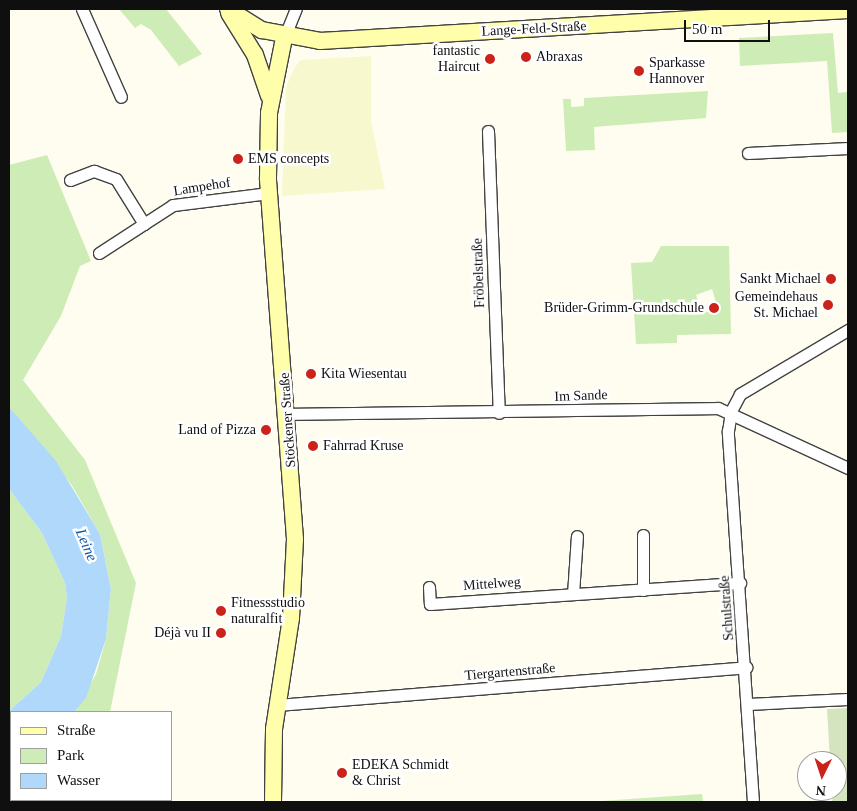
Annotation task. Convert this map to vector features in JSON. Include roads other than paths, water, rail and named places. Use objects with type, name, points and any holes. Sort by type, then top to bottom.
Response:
[{"type":"main road","name":"Lange-Feld-Straße","points":[[227,9],[284,38],[403,37],[848,10]]},
{"type":"main road","points":[[227,9],[254,55],[270,101]]},
{"type":"main road","name":"Stöckener Straße","points":[[273,802],[277,705],[294,593],[295,510],[269,193],[270,101],[284,38]]},
{"type":"street","points":[[82,9],[121,97]]},
{"type":"street","points":[[284,38],[296,9]]},
{"type":"street","name":"Fröbelstraße","points":[[488,131],[499,413]]},
{"type":"street","points":[[748,153],[848,148]]},
{"type":"street","points":[[70,180],[94,172],[116,179],[144,224]]},
{"type":"street","name":"Lampehof","points":[[99,253],[173,205],[269,193]]},
{"type":"street","points":[[731,411],[740,394],[848,330]]},
{"type":"street","name":"Im Sande","points":[[286,414],[499,413],[710,407],[731,411],[848,468]]},
{"type":"street","name":"Schulstraße","points":[[731,411],[728,431],[746,667],[753,802]]},
{"type":"street","points":[[643,535],[643,590]]},
{"type":"street","points":[[573,594],[577,536]]},
{"type":"street","name":"Mittelweg","points":[[429,587],[430,604],[740,583]]},
{"type":"street","name":"Tiergartenstraße","points":[[277,705],[391,698],[746,667]]},
{"type":"street","points":[[748,704],[848,699]]},
{"type":"water","name":"Leine","points":[[9,407],[56,461],[100,534],[111,589],[106,639],[86,698],[75,711],[10,711],[9,762],[9,711],[41,682],[61,636],[67,597],[65,583],[42,533],[9,489]]},
{"type":"place","name":"Abraxas","points":[[526,57]]},
{"type":"place","name":"fantastic Haircut","points":[[490,59]]},
{"type":"place","name":"Sparkasse Hannover","points":[[639,71]]},
{"type":"place","name":"EMS concepts","points":[[238,159]]},
{"type":"place","name":"Sankt Michael","points":[[831,279]]},
{"type":"place","name":"Gemeindehaus St. Michael","points":[[828,305]]},
{"type":"place","name":"Brüder-Grimm-Grundschule","points":[[714,308]]},
{"type":"place","name":"Kita Wiesentau","points":[[311,374]]},
{"type":"place","name":"Land of Pizza","points":[[266,430]]},
{"type":"place","name":"Fahrrad Kruse","points":[[313,446]]},
{"type":"place","name":"Fitnessstudio naturalfit","points":[[221,611]]},
{"type":"place","name":"Déjà vu II","points":[[221,633]]},
{"type":"place","name":"EDEKA Schmidt & Christ","points":[[342,773]]}]
